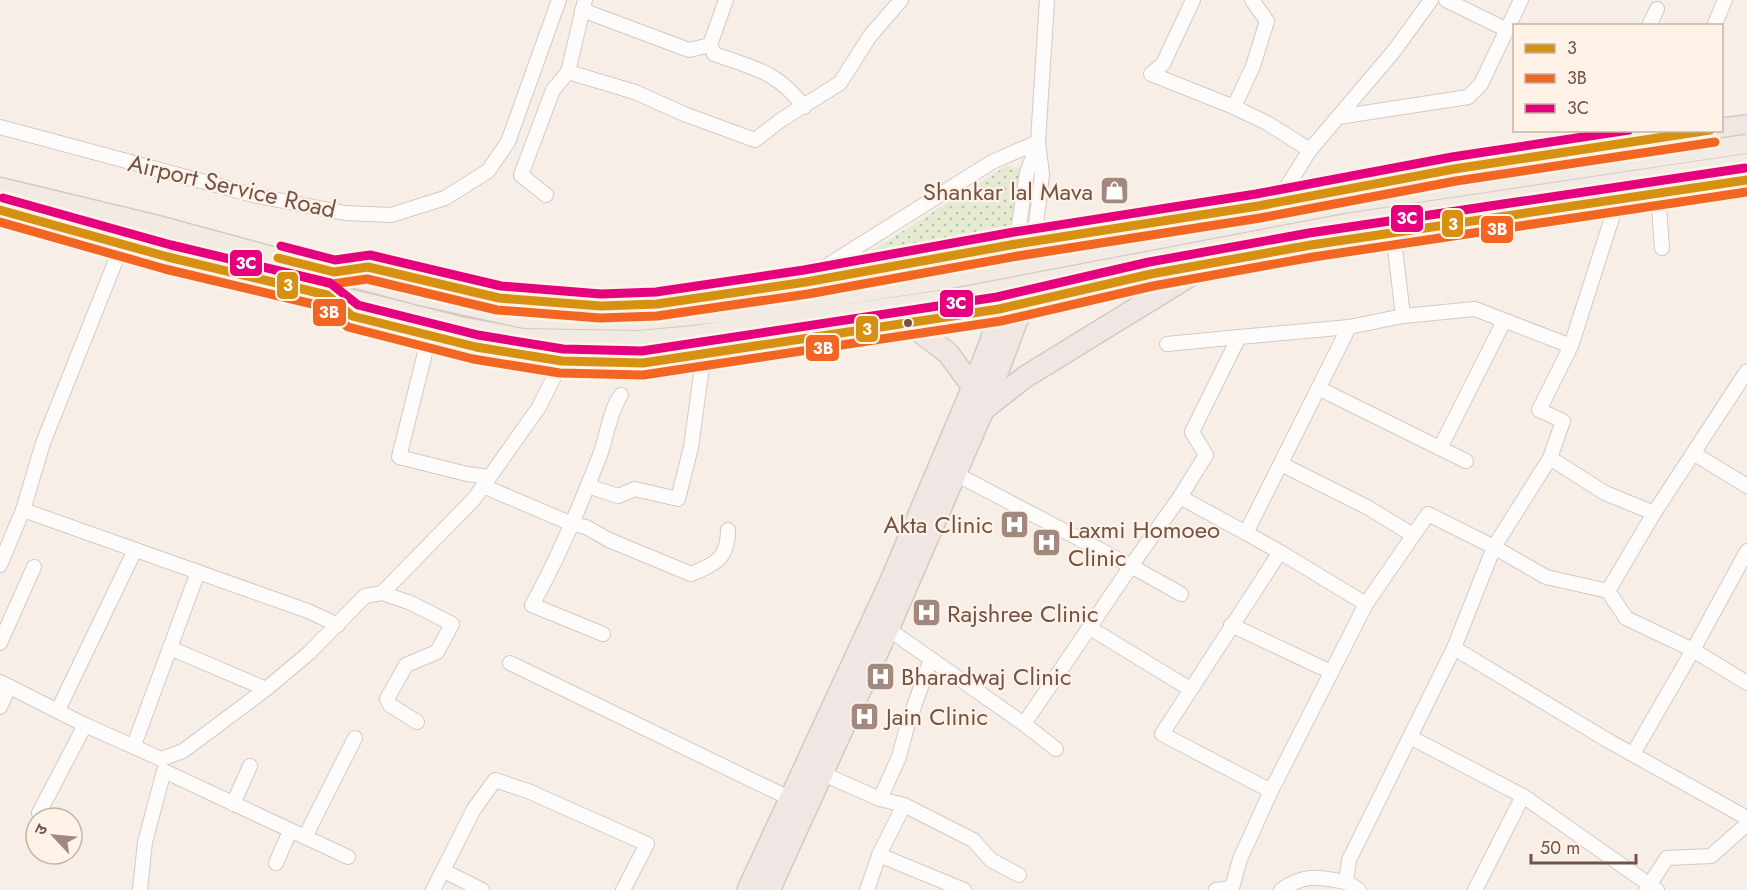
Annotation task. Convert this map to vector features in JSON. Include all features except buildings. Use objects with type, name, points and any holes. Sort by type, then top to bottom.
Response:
[{"type":"highway","points":[[1723,129],[1747,126]]},
{"type":"highway","points":[[1025,243],[1275,203],[1615,138],[1690,132]]},
{"type":"highway","points":[[999,309],[1212,262],[1398,230],[1747,180]]},
{"type":"highway","points":[[769,890],[888,629],[983,410],[1023,304],[1025,243]]},
{"type":"highway","points":[[748,890],[890,583],[974,387],[991,341],[999,309],[1025,243]]},
{"type":"highway","points":[[983,410],[1025,377],[1212,262]]},
{"type":"highway","points":[[908,323],[948,353],[974,387]]},
{"type":"main road","points":[[0,187],[416,295],[525,319],[638,321],[692,316],[950,279],[1355,202],[1747,144]]},
{"type":"main road","points":[[0,210],[122,245],[460,326],[523,338],[638,340],[694,335],[953,298],[1346,223],[1747,164]]},
{"type":"street","name":"Airport Service Road","points":[[0,127],[257,196],[345,213],[391,215],[445,198],[488,171],[508,142],[559,0]]},
{"type":"street","points":[[726,0],[710,45],[714,54],[767,72],[789,86],[804,107]]},
{"type":"street","points":[[568,72],[635,92],[684,114],[755,140],[781,120],[840,83],[870,36],[901,0]]},
{"type":"street","points":[[334,272],[368,267],[499,298],[601,306],[657,304],[806,282],[1025,243],[1042,174],[1038,142],[1047,0]]},
{"type":"street","points":[[1193,0],[1163,64],[1151,74],[1234,107],[1267,123],[1310,150]]},
{"type":"street","points":[[1234,107],[1253,66],[1267,21],[1252,0]]},
{"type":"street","points":[[1311,245],[1275,203],[1310,150],[1394,51],[1431,0]]},
{"type":"street","points":[[1446,0],[1505,29]]},
{"type":"street","points":[[1338,117],[1468,97],[1481,84],[1505,29],[1521,0]]},
{"type":"street","points":[[1715,24],[1725,0]]},
{"type":"street","points":[[546,195],[521,175],[553,90],[568,72],[584,5],[689,50],[710,45]]},
{"type":"street","points":[[1650,24],[1657,9]]},
{"type":"street","points":[[806,282],[825,267],[992,162],[1038,142]]},
{"type":"street","points":[[1658,193],[1662,248]]},
{"type":"street","points":[[1346,882],[1349,860],[1454,648],[1494,547],[1550,459],[1563,421],[1539,410],[1571,346],[1617,199]]},
{"type":"street","points":[[1398,230],[1394,240],[1403,316]]},
{"type":"street","points":[[0,565],[23,510],[43,443],[122,245]]},
{"type":"street","points":[[327,295],[352,316],[476,347],[562,361],[643,363],[999,309]]},
{"type":"street","points":[[1167,344],[1349,327],[1403,316],[1474,309],[1571,346]]},
{"type":"street","points":[[1440,448],[1504,321]]},
{"type":"street","points":[[1246,533],[1349,327]]},
{"type":"street","points":[[1024,724],[1180,497],[1206,455],[1192,432],[1239,337]]},
{"type":"street","points":[[428,340],[419,387],[399,457],[486,481],[572,524],[586,527],[609,540],[691,574],[716,563],[728,544],[728,530]]},
{"type":"street","points":[[588,486],[618,496],[635,489],[678,499],[691,447],[704,352]]},
{"type":"street","points":[[382,593],[474,499],[539,407],[562,361]]},
{"type":"street","points":[[1608,591],[1654,513],[1747,371]]},
{"type":"street","points":[[1318,388],[1466,461]]},
{"type":"street","points":[[603,634],[532,605],[551,571],[572,524],[608,432],[616,401],[621,394]]},
{"type":"street","points":[[1693,453],[1747,486]]},
{"type":"street","points":[[1550,459],[1605,493],[1654,513]]},
{"type":"street","points":[[1281,464],[1367,507],[1413,535]]},
{"type":"street","points":[[956,474],[1180,594]]},
{"type":"street","points":[[1180,497],[1280,552],[1366,604]]},
{"type":"street","points":[[23,510],[308,611],[338,625]]},
{"type":"street","points":[[1216,890],[1232,888],[1240,859],[1271,791],[1366,604],[1428,514],[1494,547],[1546,577],[1608,591],[1626,618],[1693,650],[1747,683]]},
{"type":"street","points":[[58,710],[135,550]]},
{"type":"street","points":[[1271,791],[1162,734],[1280,552]]},
{"type":"street","points":[[1633,754],[1746,554]]},
{"type":"street","points":[[0,643],[34,567]]},
{"type":"street","points":[[134,745],[198,572]]},
{"type":"street","points":[[140,890],[145,842],[163,765],[266,689],[338,625],[365,596],[382,593],[411,603],[452,624],[436,652],[406,665],[387,699],[390,705],[417,722]]},
{"type":"street","points":[[1231,625],[1331,672]]},
{"type":"street","points":[[1090,628],[1190,689]]},
{"type":"street","points":[[888,629],[1056,749]]},
{"type":"street","points":[[170,648],[266,689]]},
{"type":"street","points":[[1454,648],[1633,754],[1747,818]]},
{"type":"street","points":[[880,799],[899,757],[908,723],[931,659]]},
{"type":"street","points":[[510,663],[789,798]]},
{"type":"street","points":[[0,707],[5,684],[86,725],[134,745],[163,765],[233,804],[348,857]]},
{"type":"street","points":[[43,806],[86,725]]},
{"type":"street","points":[[1410,736],[1523,796],[1651,888],[1667,858],[1711,856],[1747,824]]},
{"type":"street","points":[[305,837],[355,738]]},
{"type":"street","points":[[233,804],[250,766]]},
{"type":"street","points":[[821,773],[880,799],[904,805],[974,840],[991,861],[1019,875]]},
{"type":"street","points":[[433,890],[474,809],[495,780],[539,795],[647,844],[623,890]]},
{"type":"street","points":[[1475,890],[1523,796]]},
{"type":"street","points":[[867,890],[879,855],[904,805]]},
{"type":"street","points":[[276,863],[290,831]]},
{"type":"street","points":[[879,855],[964,890]]},
{"type":"street","points":[[444,871],[482,890]]},
{"type":"street","points":[[1281,890],[1298,879],[1311,876],[1346,882],[1359,890]]},
{"type":"street","points":[[1233,885],[1246,890]]},
{"type":"green space","points":[[1006,166],[1022,168],[1014,228],[1006,234],[865,255]]},
{"type":"transit line","name":"3C","points":[[281,246],[335,260],[370,255],[501,286],[601,294],[656,292],[804,270],[1014,232],[1256,194],[1452,157],[1616,132]]},
{"type":"transit line","name":"3","points":[[278,258],[334,272],[368,267],[499,298],[601,306],[657,304],[806,282],[1016,244],[1258,206],[1454,169],[1697,132]]},
{"type":"transit line","name":"3B","points":[[275,270],[332,284],[367,279],[497,310],[600,318],[657,316],[808,294],[1018,256],[1260,218],[1456,181],[1715,142]]},
{"type":"transit line","name":"3C","points":[[3,198],[171,245],[330,283],[358,305],[478,335],[563,349],[642,351],[997,297],[1149,262],[1309,233],[1745,168]]},
{"type":"transit line","name":"3","points":[[0,210],[168,257],[327,295],[352,316],[476,347],[562,361],[643,363],[999,309],[1151,274],[1311,245],[1747,180]]},
{"type":"transit line","name":"3B","points":[[0,222],[165,269],[321,306],[348,327],[473,359],[560,373],[643,375],[1001,321],[1153,286],[1313,257],[1747,192]]},
{"type":"place","name":"Shankar lal Mava","points":[[1114,191]]},
{"type":"place","name":"Akta Clinic","points":[[1014,524]]},
{"type":"place","name":"Laxmi Homoeo Clinic","points":[[1047,543]]},
{"type":"place","name":"Rajshree Clinic","points":[[926,613]]},
{"type":"place","name":"Bharadwaj Clinic","points":[[880,676]]},
{"type":"place","name":"Jain Clinic","points":[[865,716]]}]
